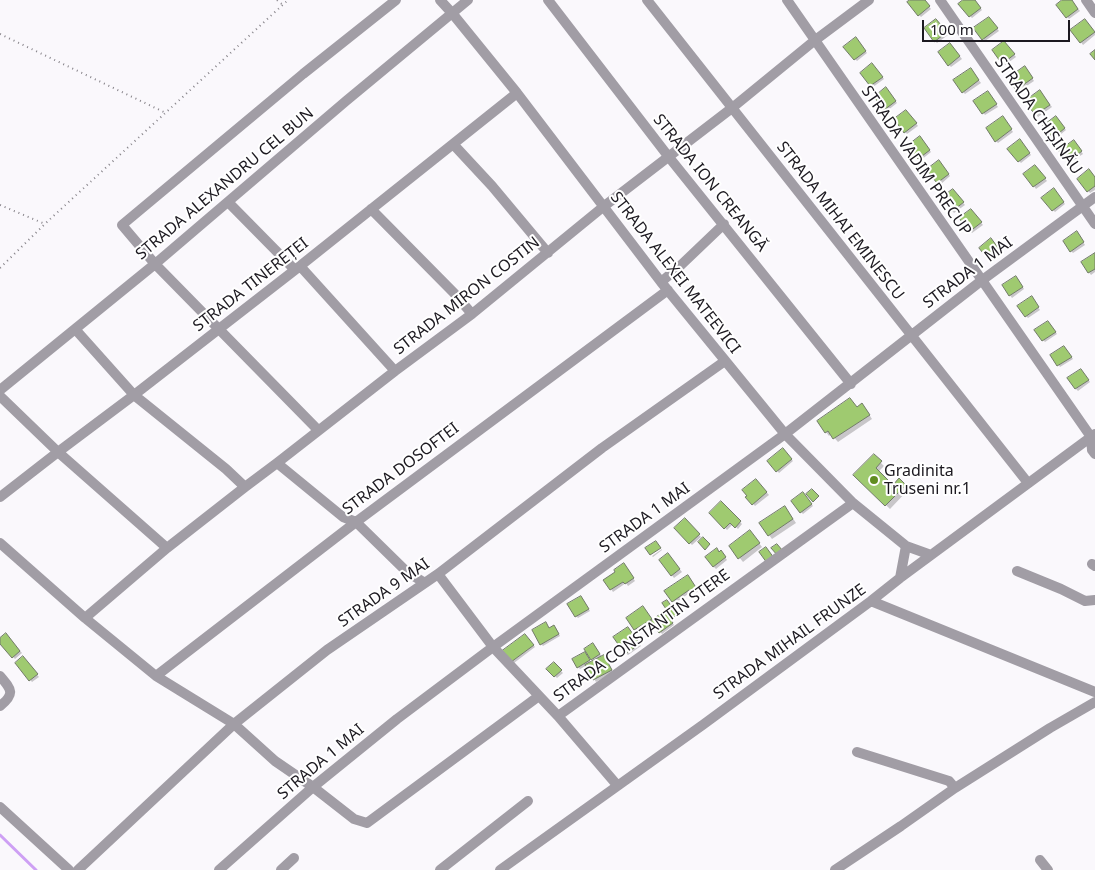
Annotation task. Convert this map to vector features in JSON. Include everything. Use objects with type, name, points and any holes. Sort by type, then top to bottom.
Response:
[{"type":"street","name":"STRADA ALEXANDRU CEL BUN","points":[[155,264],[122,224],[303,74],[396,0]]},
{"type":"street","name":"STRADA ALEXEI MATEEVICI","points":[[440,0],[516,93],[664,286],[785,434],[854,503],[906,546],[931,555]]},
{"type":"street","name":"STRADA ALEXANDRU CEL BUN","points":[[0,390],[155,264],[468,0]]},
{"type":"street","name":"STRADA ION CREANGĂ","points":[[548,0],[668,156],[851,384]]},
{"type":"street","name":"STRADA MIHAI EMINESCU","points":[[647,0],[1028,483]]},
{"type":"street","name":"STRADA VADIM PRECUP","points":[[787,0],[981,281],[1094,437],[1092,450],[1095,454]]},
{"type":"street","name":"STRADA MIRON COSTIN","points":[[84,618],[167,548],[318,430],[472,314],[603,207],[869,0]]},
{"type":"street","name":"STRADA CHIȘINĂU","points":[[940,0],[1095,224]]},
{"type":"street","points":[[1086,0],[1095,13]]},
{"type":"street","name":"STRADA TINEREȚEI","points":[[0,497],[297,268],[516,93]]},
{"type":"street","points":[[453,144],[492,186],[548,253]]},
{"type":"street","name":"STRADA 1 MAI","points":[[219,870],[313,787],[397,719],[785,434],[981,281],[1095,197]]},
{"type":"street","points":[[228,202],[297,268],[395,371]]},
{"type":"street","points":[[371,209],[454,293],[472,314]]},
{"type":"street","name":"STRADA DOSOFTEI","points":[[156,676],[664,286],[680,266],[724,224]]},
{"type":"street","points":[[155,264],[318,430]]},
{"type":"street","points":[[75,329],[134,395],[220,464],[245,487]]},
{"type":"street","name":"STRADA 9 MAI","points":[[78,870],[234,724],[327,650],[438,574],[602,448],[725,361]]},
{"type":"street","points":[[0,396],[58,452],[167,548]]},
{"type":"street","name":"STRADA MIHAIL FRUNZE","points":[[500,870],[704,724],[1028,483],[1094,437]]},
{"type":"street","points":[[277,463],[343,517],[356,522],[407,572],[425,583]]},
{"type":"street","name":"STRADA CONSTANTIN STERE","points":[[0,542],[84,618],[156,676],[234,724],[275,762],[313,787],[354,819],[367,823],[539,696],[558,716],[854,503]]},
{"type":"street","points":[[900,578],[906,546]]},
{"type":"street","points":[[1017,571],[1085,601],[1095,600]]},
{"type":"street","points":[[438,574],[493,647],[539,696]]},
{"type":"street","points":[[871,601],[1095,692]]},
{"type":"street","points":[[0,676],[10,688],[11,694],[0,706]]},
{"type":"street","points":[[835,870],[955,788],[1095,702]]},
{"type":"street","points":[[558,716],[617,785]]},
{"type":"street","points":[[857,752],[949,781],[955,788]]},
{"type":"street","points":[[440,870],[528,801]]},
{"type":"street","points":[[0,807],[69,870]]},
{"type":"street","points":[[281,870],[294,858]]},
{"type":"street","points":[[1040,860],[1048,870]]},
{"type":"path","points":[[277,0],[284,4]]},
{"type":"path","points":[[0,268],[45,224],[288,0]]},
{"type":"path","points":[[0,34],[166,113]]},
{"type":"path","points":[[0,205],[45,224]]},
{"type":"building","points":[[910,0],[925,0],[930,6],[918,16],[907,2]]},
{"type":"building","points":[[963,0],[975,0],[981,8],[969,17],[958,4]]},
{"type":"building","points":[[1062,0],[1072,0],[1078,9],[1066,18],[1056,5]]},
{"type":"building","points":[[989,17],[998,28],[982,40],[973,28]]},
{"type":"building","points":[[936,19],[947,32],[934,42],[924,28]]},
{"type":"building","points":[[1085,19],[1095,32],[1080,43],[1070,30]]},
{"type":"building","points":[[856,37],[866,51],[854,60],[843,47]]},
{"type":"building","points":[[1004,41],[1015,54],[1002,64],[992,50]]},
{"type":"building","points":[[950,43],[960,56],[948,66],[938,52]]},
{"type":"building","points":[[1095,50],[1095,60],[1090,54]]},
{"type":"building","points":[[872,63],[883,77],[870,86],[860,73]]},
{"type":"building","points":[[1025,66],[1033,78],[1016,90],[1008,78]]},
{"type":"building","points":[[971,68],[979,80],[962,93],[953,80]]},
{"type":"building","points":[[886,87],[896,101],[884,110],[874,97]]},
{"type":"building","points":[[1040,90],[1050,105],[1035,115],[1025,101]]},
{"type":"building","points":[[988,91],[997,104],[982,114],[973,101]]},
{"type":"building","points":[[906,110],[917,123],[904,133],[894,119]]},
{"type":"building","points":[[1003,116],[1012,129],[995,142],[986,128]]},
{"type":"building","points":[[1056,116],[1065,128],[1053,138],[1043,126]]},
{"type":"building","points":[[920,136],[930,150],[918,159],[907,146]]},
{"type":"building","points":[[1020,139],[1030,153],[1018,162],[1007,149]]},
{"type":"building","points":[[1074,140],[1082,151],[1068,162],[1059,151]]},
{"type":"building","points":[[939,160],[949,174],[937,183],[926,170]]},
{"type":"building","points":[[1035,165],[1046,178],[1033,187],[1023,174]]},
{"type":"building","points":[[1089,169],[1095,177],[1095,186],[1087,192],[1077,179]]},
{"type":"building","points":[[1054,188],[1064,202],[1052,211],[1041,198]]},
{"type":"building","points":[[953,189],[964,202],[951,212],[941,198]]},
{"type":"building","points":[[971,209],[982,222],[969,232],[959,218]]},
{"type":"building","points":[[1077,231],[1084,242],[1070,252],[1063,241]]},
{"type":"building","points":[[991,238],[1001,252],[989,261],[979,248]]},
{"type":"building","points":[[1095,253],[1095,269],[1088,273],[1081,262]]},
{"type":"building","points":[[1016,276],[1023,287],[1009,296],[1002,285]]},
{"type":"building","points":[[1032,296],[1039,307],[1025,317],[1017,306]]},
{"type":"building","points":[[1048,321],[1056,332],[1042,341],[1034,330]]},
{"type":"building","points":[[1064,346],[1072,357],[1057,366],[1050,355]]},
{"type":"building","points":[[1081,369],[1089,380],[1075,389],[1067,378]]},
{"type":"building","points":[[850,398],[857,407],[862,403],[870,415],[833,439],[828,431],[825,433],[817,421]]},
{"type":"building","points":[[783,448],[792,459],[776,472],[767,461]]},
{"type":"building","points":[[874,454],[882,461],[876,468],[893,485],[899,478],[906,485],[885,506],[853,475]]},
{"type":"building","points":[[756,479],[767,492],[752,505],[742,490]]},
{"type":"building","points":[[812,489],[819,496],[813,502],[806,494]]},
{"type":"building","points":[[803,492],[812,504],[800,513],[791,501]]},
{"type":"building","points":[[721,501],[741,521],[735,528],[730,523],[724,529],[709,513]]},
{"type":"building","points":[[785,506],[793,519],[768,536],[759,523]]},
{"type":"building","points":[[685,518],[700,534],[689,544],[674,528]]},
{"type":"building","points":[[750,530],[760,543],[738,559],[729,546]]},
{"type":"building","points":[[703,537],[710,544],[705,550],[698,542]]},
{"type":"building","points":[[656,541],[661,548],[650,555],[645,548]]},
{"type":"building","points":[[777,544],[783,551],[778,556],[771,548]]},
{"type":"building","points":[[766,547],[774,558],[767,563],[759,552]]},
{"type":"building","points":[[717,548],[726,557],[713,567],[705,557]]},
{"type":"building","points":[[668,553],[680,569],[671,576],[659,560]]},
{"type":"building","points":[[624,563],[634,578],[610,590],[603,580]]},
{"type":"building","points":[[688,575],[697,589],[691,593],[689,590],[672,602],[664,591]]},
{"type":"building","points":[[581,596],[589,609],[575,617],[567,604]]},
{"type":"building","points":[[667,600],[678,615],[672,618],[662,603]]},
{"type":"building","points":[[643,606],[652,619],[634,630],[626,618]]},
{"type":"building","points":[[665,611],[673,623],[659,633],[651,621]]},
{"type":"building","points":[[546,622],[549,628],[554,625],[559,634],[540,645],[532,630]]},
{"type":"building","points":[[628,627],[640,644],[625,654],[613,637]]},
{"type":"building","points":[[6,633],[20,651],[12,658],[0,644],[0,638]]},
{"type":"building","points":[[525,634],[534,645],[511,662],[502,651]]},
{"type":"building","points":[[593,643],[600,654],[591,660],[584,649]]},
{"type":"building","points":[[585,652],[590,660],[577,668],[572,659]]},
{"type":"building","points":[[604,655],[612,670],[593,680],[585,665]]},
{"type":"building","points":[[23,656],[38,674],[29,681],[15,663]]},
{"type":"building","points":[[554,662],[562,670],[554,677],[546,669]]},
{"type":"waterway","points":[[0,835],[36,870]]},
{"type":"place","name":"Gradinita Truseni nr.1","points":[[874,480]]}]
